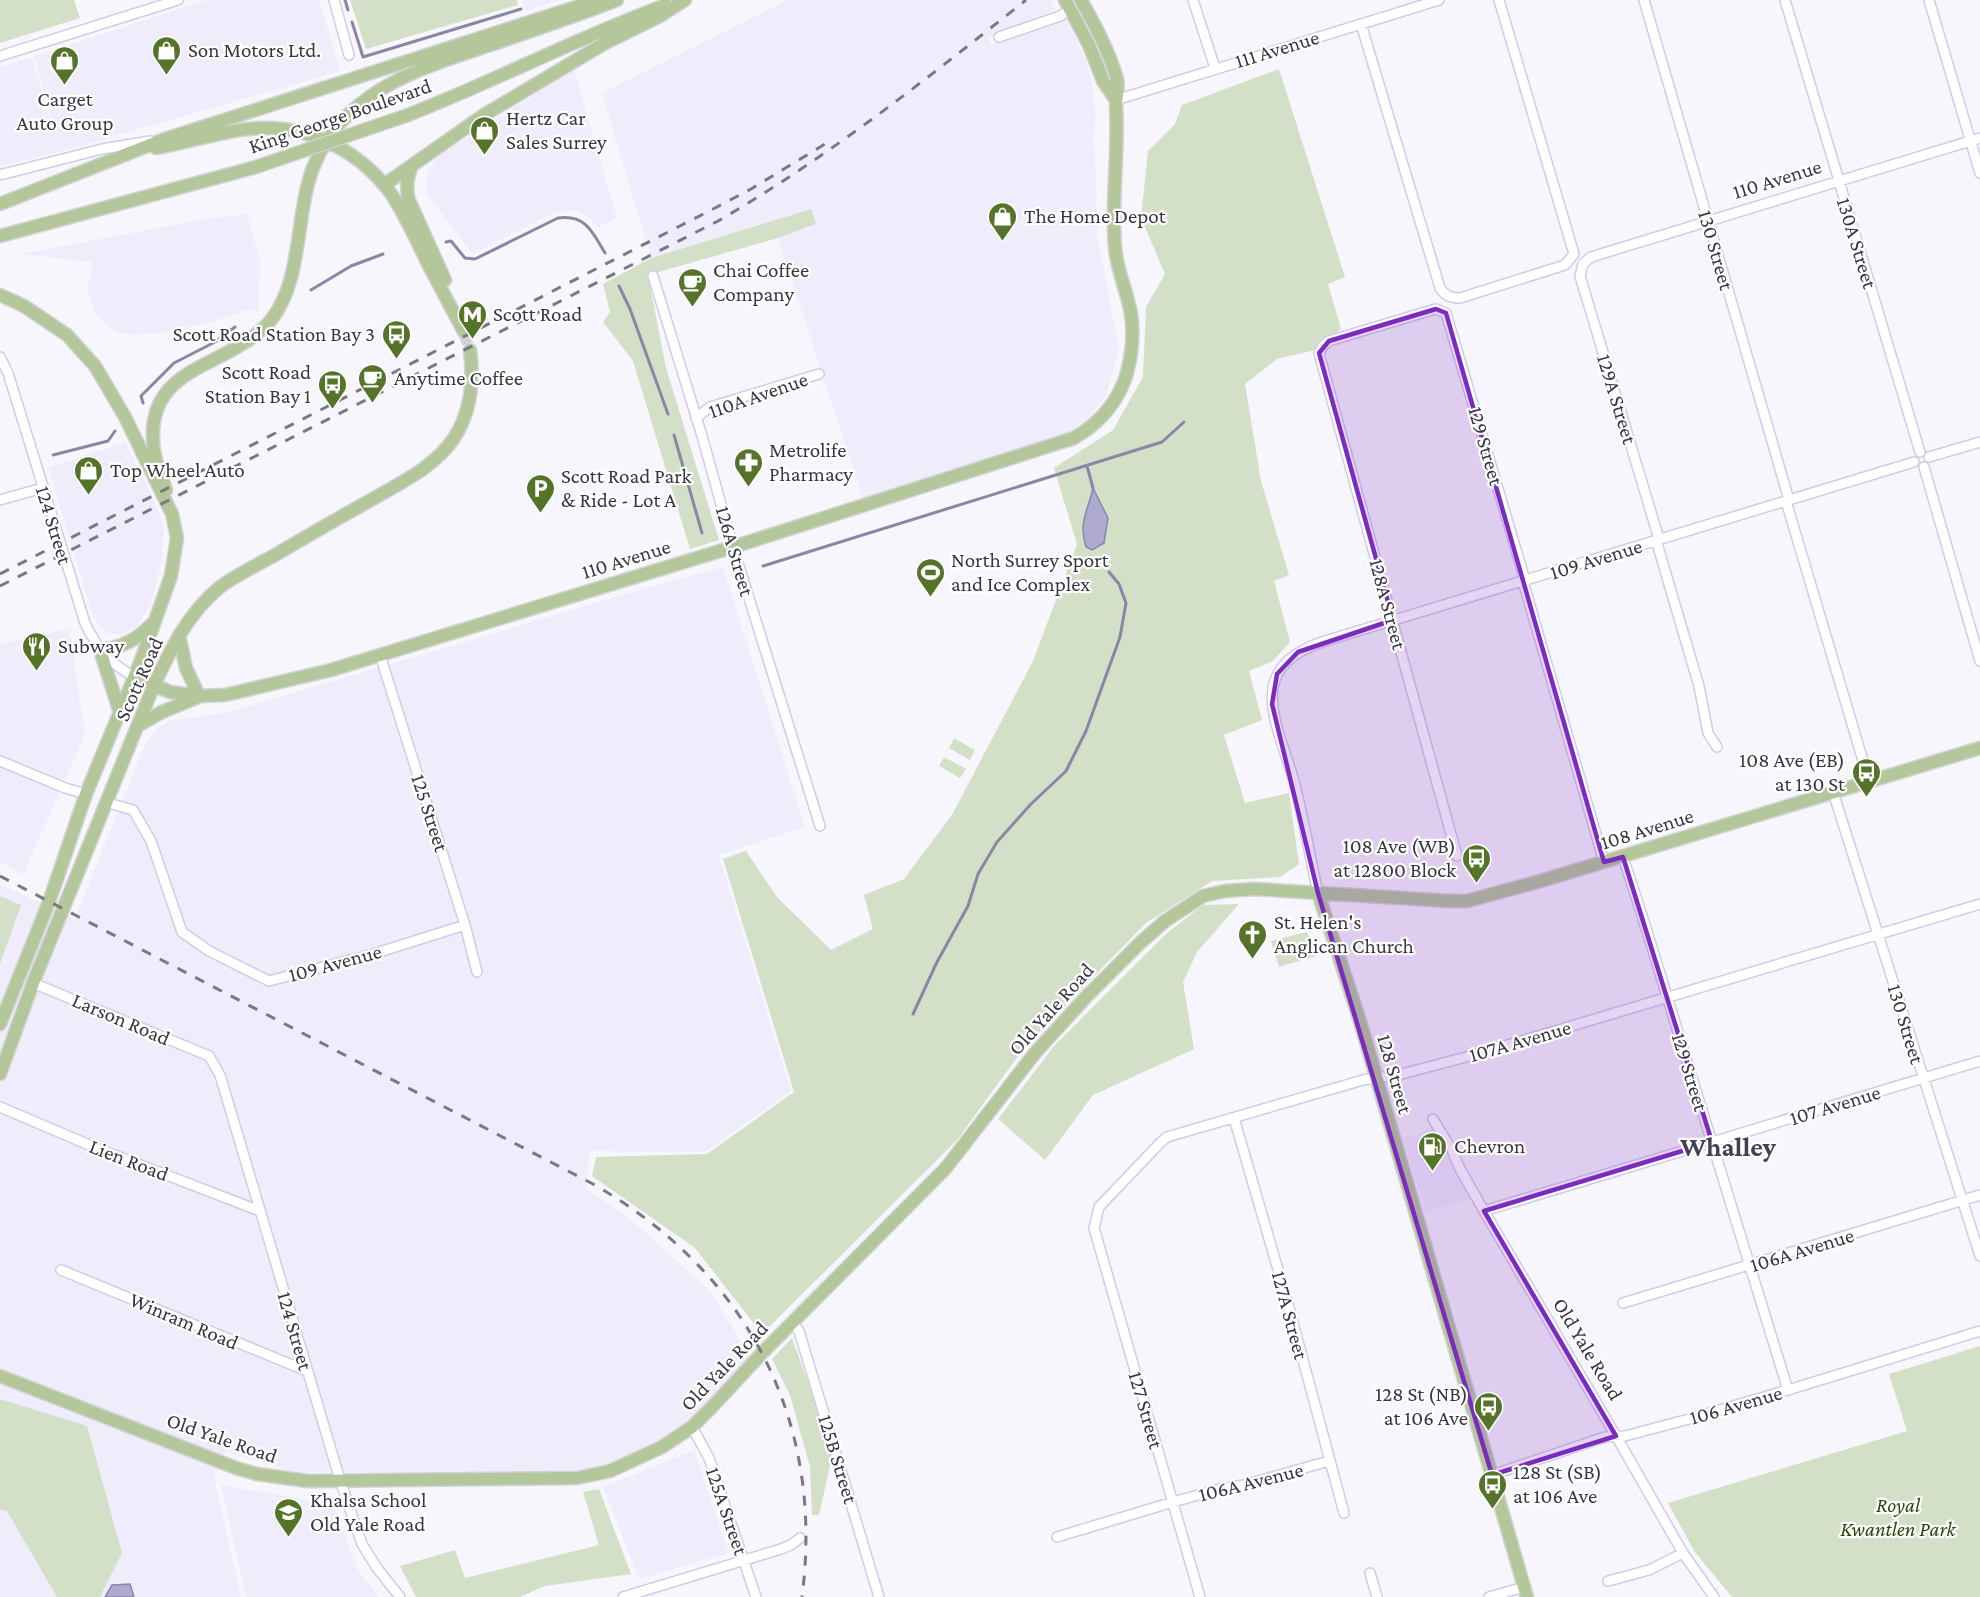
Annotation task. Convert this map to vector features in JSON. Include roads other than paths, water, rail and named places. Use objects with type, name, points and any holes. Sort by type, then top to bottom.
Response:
[{"type":"main road","name":"King George Boulevard","points":[[0,204],[165,139],[599,0]]},
{"type":"main road","points":[[172,514],[161,471],[154,454],[152,433],[155,414],[162,398],[184,375],[245,344],[258,334],[273,317],[292,274],[303,200],[314,168],[328,141],[345,118],[365,100],[398,78],[617,0]]},
{"type":"main road","name":"King George Boulevard","points":[[0,236],[256,167],[408,115],[636,16],[682,0]]},
{"type":"main road","points":[[384,185],[484,115],[605,43],[660,16],[682,0]]},
{"type":"main road","points":[[1081,0],[1098,31],[1118,81],[1116,100]]},
{"type":"main road","points":[[1067,5],[1089,45],[1103,81],[1116,100]]},
{"type":"main road","name":"110 Avenue","points":[[135,676],[170,692],[199,696],[225,695],[331,670],[733,547],[1074,438],[1088,430],[1100,420],[1111,405],[1126,375],[1132,339],[1131,314],[1118,270],[1115,250],[1116,100]]},
{"type":"main road","points":[[131,153],[223,133],[265,128],[292,130],[328,141],[362,163],[384,185],[410,227],[462,329],[459,311],[408,198],[407,182],[411,167]]},
{"type":"main road","name":"Scott Road","points":[[0,296],[24,306],[67,335],[95,366],[125,417],[176,526],[176,554],[156,620],[86,794],[49,902],[0,1024]]},
{"type":"main road","name":"Scott Road","points":[[0,1074],[33,982],[140,725],[154,685],[179,635],[220,587],[384,493],[434,460],[454,437],[468,406],[472,379],[470,350]]},
{"type":"main road","points":[[120,713],[100,650],[124,646],[142,634],[156,620]]},
{"type":"main road","points":[[140,725],[162,712],[199,696],[186,668],[179,635]]},
{"type":"main road","name":"108 Avenue","points":[[1318,893],[1450,902],[1467,901],[1980,748]]},
{"type":"main road","name":"Old Yale Road","points":[[0,1376],[236,1468],[292,1480],[493,1480],[586,1477],[601,1474],[662,1447],[692,1427],[728,1392],[762,1353],[945,1169],[1035,1053],[1119,964],[1165,921],[1203,896],[1225,891],[1254,889],[1318,893]]},
{"type":"main road","name":"128 Street","points":[[1318,893],[1359,1018],[1526,1592]]},
{"type":"street","points":[[0,56],[178,0]]},
{"type":"street","points":[[334,0],[349,54]]},
{"type":"street","points":[[1193,0],[1215,68]]},
{"type":"street","name":"111 Avenue","points":[[1116,100],[1439,0]]},
{"type":"street","points":[[1361,24],[1440,288],[1443,294],[1460,298],[1565,266],[1574,254],[1499,0]]},
{"type":"street","name":"130 Street","points":[[1644,0],[1869,781]]},
{"type":"street","name":"130A Street","points":[[1785,0],[1920,452]]},
{"type":"street","points":[[1929,0],[1975,140],[1980,173]]},
{"type":"street","points":[[999,37],[1060,16],[1067,5]]},
{"type":"street","points":[[0,175],[102,148],[165,139]]},
{"type":"street","name":"110 Avenue","points":[[1586,260],[1975,140]]},
{"type":"street","name":"129A Street","points":[[1586,260],[1580,269],[1580,276],[1699,686],[1708,733],[1717,747]]},
{"type":"street","name":"126A Street","points":[[653,276],[733,547],[820,826]]},
{"type":"street","name":"128A Street","points":[[1446,313],[1436,309],[1329,341],[1319,353],[1457,856]]},
{"type":"street","name":"129 Street","points":[[1446,313],[1604,862]]},
{"type":"street","name":"124 Street","points":[[0,357],[8,373],[78,605],[100,650],[121,670],[135,676]]},
{"type":"street","name":"110A Avenue","points":[[696,418],[710,407],[819,374]]},
{"type":"street","points":[[1929,457],[1980,442]]},
{"type":"street","points":[[1920,452],[1925,452],[1929,457],[1929,464],[1924,467],[1917,466],[1914,462],[1914,457],[1920,452]]},
{"type":"street","name":"109 Avenue","points":[[1283,666],[1298,652],[1315,645],[1914,462]]},
{"type":"street","points":[[1924,467],[1980,661]]},
{"type":"street","points":[[0,500],[43,488]]},
{"type":"street","name":"125 Street","points":[[380,655],[465,925],[477,972]]},
{"type":"street","name":"128 Street","points":[[1283,666],[1274,684],[1272,704],[1294,783],[1318,893]]},
{"type":"street","points":[[0,761],[86,794]]},
{"type":"street","name":"130 Street","points":[[1833,792],[1980,1256]]},
{"type":"street","name":"109 Avenue","points":[[108,802],[133,810],[151,841],[182,932],[209,951],[269,981],[374,954],[465,925]]},
{"type":"street","name":"129 Street","points":[[1623,856],[1788,1390]]},
{"type":"street","name":"107A Avenue","points":[[1095,1222],[1099,1206],[1167,1137],[1375,1078],[1398,1075],[1481,1053],[1980,904]]},
{"type":"street","name":"Larson Road","points":[[33,982],[209,1056]]},
{"type":"street","name":"124 Street","points":[[209,1056],[220,1075],[306,1371],[362,1544],[400,1597]]},
{"type":"street","name":"107 Avenue","points":[[1484,1211],[1980,1061]]},
{"type":"street","name":"Lien Road","points":[[0,1107],[94,1147],[260,1211]]},
{"type":"street","name":"127A Street","points":[[1234,1118],[1288,1304],[1344,1513]]},
{"type":"street","name":"Old Yale Road","points":[[1433,1119],[1683,1553],[1714,1597]]},
{"type":"street","name":"106A Avenue","points":[[1623,1303],[1980,1195]]},
{"type":"street","name":"127 Street","points":[[1095,1222],[1094,1228],[1200,1597]]},
{"type":"street","name":"Winram Road","points":[[61,1270],[306,1371]]},
{"type":"street","name":"125B Street","points":[[792,1323],[799,1331],[879,1597]]},
{"type":"street","name":"106 Avenue","points":[[1492,1475],[1605,1437],[1625,1436],[1788,1390],[1980,1331]]},
{"type":"street","name":"125A Street","points":[[692,1427],[709,1458],[756,1597]]},
{"type":"street","name":"106A Avenue","points":[[1057,1537],[1173,1502],[1329,1461]]},
{"type":"street","points":[[623,1597],[744,1561],[791,1545],[800,1538]]},
{"type":"street","points":[[1608,1581],[1649,1570],[1683,1553]]},
{"type":"street","points":[[1370,1573],[1377,1597]]},
{"type":"street","points":[[1489,1597],[1526,1592]]},
{"type":"waterway","points":[[345,0],[348,10]]},
{"type":"waterway","points":[[352,22],[363,57],[521,9]]},
{"type":"waterway","points":[[446,242],[451,241],[465,258],[475,259],[558,218],[568,218],[582,222],[588,227],[605,253]]},
{"type":"waterway","points":[[311,290],[351,266],[383,254]]},
{"type":"waterway","points":[[619,286],[630,309],[668,414]]},
{"type":"waterway","points":[[143,403],[141,396],[174,363],[215,342],[235,327]]},
{"type":"waterway","points":[[763,566],[1162,442],[1184,422]]},
{"type":"waterway","points":[[53,455],[108,441],[115,431]]},
{"type":"waterway","points":[[674,435],[702,533]]},
{"type":"waterway","points":[[1087,466],[1093,488]]},
{"type":"waterway","points":[[913,1014],[937,962],[968,906],[978,874],[997,842],[1030,805],[1066,771],[1086,731],[1120,637],[1126,603],[1119,584],[1109,572]]},
{"type":"tunnel","points":[[464,332],[470,350]]},
{"type":"railway","points":[[0,586],[718,221],[838,144],[1026,0]]},
{"type":"railway","points":[[0,574],[717,207],[825,144]]},
{"type":"railway","points":[[0,876],[593,1184],[647,1220],[694,1261],[733,1307],[764,1357],[787,1412],[801,1470],[806,1532],[802,1597]]},
{"type":"place","name":"Son Motors Ltd.","points":[[167,76]]},
{"type":"place","name":"Carget Auto Group","points":[[65,86]]},
{"type":"place","name":"Hertz Car Sales Surrey","points":[[485,156]]},
{"type":"place","name":"The Home Depot","points":[[1003,242]]},
{"type":"place","name":"Chai Coffee Company","points":[[692,308]]},
{"type":"place","name":"Scott Road","points":[[472,340]]},
{"type":"place","name":"Scott Road Station Bay 3","points":[[396,360]]},
{"type":"place","name":"Anytime Coffee","points":[[373,404]]},
{"type":"place","name":"Scott Road Station Bay 1","points":[[332,410]]},
{"type":"place","name":"Metrolife Pharmacy","points":[[748,488]]},
{"type":"place","name":"Top Wheel Auto","points":[[89,496]]},
{"type":"place","name":"Scott Road Park & Ride - Lot A","points":[[540,514]]},
{"type":"place","name":"North Surrey Sport and Ice Complex","points":[[930,598]]},
{"type":"place","name":"Subway","points":[[37,672]]},
{"type":"place","name":"108 Ave (EB) at 130 St","points":[[1866,798]]},
{"type":"place","name":"108 Ave (WB) at 12800 Block","points":[[1477,884]]},
{"type":"place","name":"St. Helen's Anglican Church","points":[[1253,960]]},
{"type":"place","name":"Chevron","points":[[1433,1172]]},
{"type":"place","name":"128 St (NB) at 106 Ave","points":[[1489,1432]]},
{"type":"place","name":"128 St (SB) at 106 Ave","points":[[1492,1510]]},
{"type":"place","name":"Khalsa School Old Yale Road","points":[[289,1538]]},
{"type":"district","name":"Whalley","points":[[1728,1147]]},
{"type":"park label","name":"Royal Kwantlen Park","points":[[1898,1517]]}]
